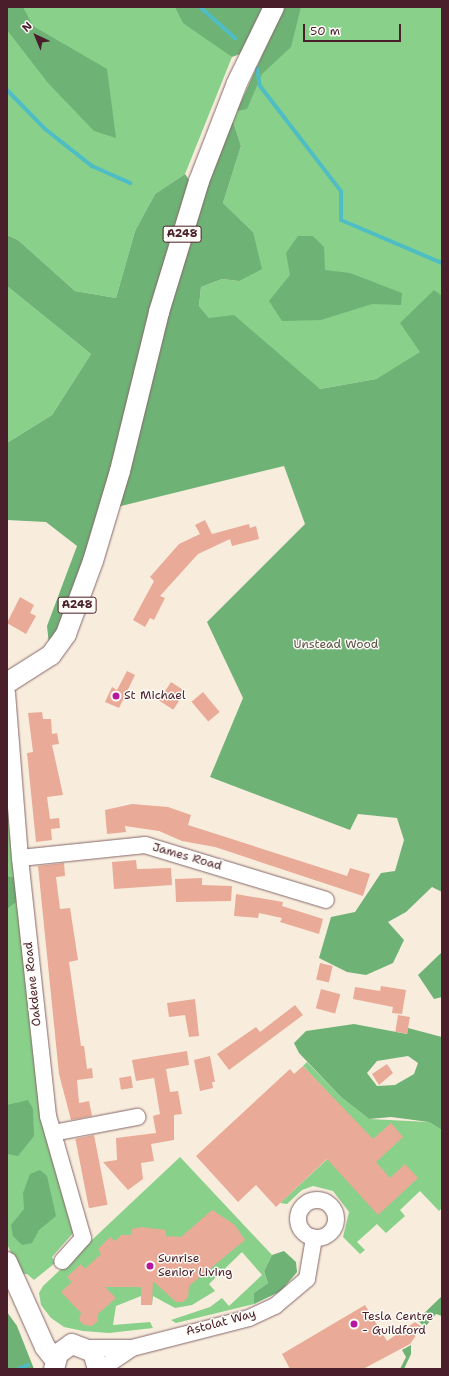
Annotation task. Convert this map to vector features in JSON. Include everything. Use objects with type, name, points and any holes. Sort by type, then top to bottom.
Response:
[{"type":"main road","name":"A248","points":[[7,683],[50,655],[66,634],[93,561],[120,471],[159,312],[199,181],[237,83],[274,7]]},
{"type":"main road","points":[[7,1262],[37,1324],[45,1347],[54,1365]]},
{"type":"main road","points":[[37,1324],[80,1346],[96,1358],[99,1369]]},
{"type":"main road","points":[[54,1365],[62,1349],[80,1346]]},
{"type":"street","name":"Oakdene Road","points":[[7,693],[20,858],[48,1116],[83,1238],[62,1261]]},
{"type":"street","name":"James Road","points":[[20,858],[144,845],[326,900]]},
{"type":"street","points":[[53,1133],[137,1117]]},
{"type":"street","name":"Astolat Way","points":[[80,1346],[132,1348],[249,1318],[275,1306],[307,1279],[314,1238]]},
{"type":"street","name":"Astolat Way","points":[[99,1369],[132,1348]]},
{"type":"green space","points":[[7,7],[235,7],[221,47],[232,57],[185,174],[155,194],[135,231],[116,298],[75,291],[18,240],[7,235]]},
{"type":"green space","points":[[7,7],[23,7],[33,26],[107,69],[116,138],[94,131],[48,83],[7,30]]},
{"type":"green space","points":[[175,7],[264,7],[240,54],[232,57],[183,23]]},
{"type":"green space","points":[[284,7],[442,7],[442,344],[433,345],[376,379],[320,389],[209,318],[199,306],[201,287],[222,279],[239,281],[253,232],[223,203],[241,146],[233,121]]},
{"type":"green space","points":[[284,7],[301,7],[291,47],[262,74],[247,109],[237,111]]},
{"type":"green space","name":"Unstead Wood","points":[[233,121],[241,146],[223,203],[253,232],[262,269],[239,281],[222,279],[201,287],[199,306],[209,318],[234,315],[320,389],[376,379],[420,352],[400,323],[434,290],[442,296],[442,892],[432,887],[406,912],[388,922],[404,940],[393,963],[366,975],[347,972],[319,958],[331,917],[355,912],[381,873],[395,871],[404,840],[397,818],[358,814],[350,830],[210,777],[243,698],[207,622],[305,524],[284,466],[117,507],[185,244]]},
{"type":"green space","points":[[185,174],[190,181],[114,465],[63,623],[49,645],[47,626],[77,546],[46,522],[7,520],[7,443],[52,415],[91,354],[7,286],[7,235],[18,240],[75,291],[116,298],[135,231],[155,194]]},
{"type":"green space","points":[[298,236],[313,236],[324,247],[325,270],[350,273],[402,293],[401,305],[372,304],[321,320],[282,321],[269,301],[290,275],[286,253]]},
{"type":"green space","points":[[7,286],[91,354],[52,415],[7,443]]},
{"type":"green space","points":[[7,747],[12,828],[74,1232],[52,1257],[55,1263],[34,1280],[27,1274],[21,1274],[7,1244]]},
{"type":"green space","points":[[7,876],[15,878],[20,899],[7,909]]},
{"type":"green space","points":[[442,952],[442,997],[434,999],[418,975]]},
{"type":"green space","points":[[354,1024],[407,1034],[408,1028],[442,1037],[442,1130],[429,1122],[391,1117],[369,1119],[341,1097],[299,1053],[294,1043],[306,1031]],"holes":[[[408,1056],[418,1063],[414,1074],[395,1085],[377,1086],[367,1073],[377,1061]]]},
{"type":"green space","points":[[307,1062],[341,1097],[369,1119],[429,1122],[442,1130],[442,1208],[439,1211],[420,1191],[400,1210],[405,1216],[386,1233],[377,1224],[357,1242],[365,1250],[360,1254],[343,1237],[349,1212],[333,1191],[313,1186],[302,1190],[287,1204],[280,1203],[361,1128],[303,1066]]},
{"type":"green space","points":[[28,1100],[33,1109],[34,1136],[18,1156],[8,1154],[7,1105]]},
{"type":"green space","points":[[180,1157],[272,1255],[264,1271],[268,1283],[254,1293],[254,1304],[176,1323],[171,1320],[210,1307],[222,1298],[229,1306],[262,1275],[242,1252],[209,1284],[215,1291],[192,1305],[175,1308],[153,1296],[152,1305],[141,1305],[141,1296],[116,1306],[113,1325],[150,1322],[153,1328],[109,1333],[83,1331],[64,1327],[51,1318],[41,1305],[39,1293],[43,1286]]},
{"type":"green space","points":[[40,1170],[47,1176],[56,1216],[39,1230],[32,1243],[22,1245],[13,1236],[11,1225],[24,1209],[23,1193],[30,1174]]},
{"type":"green space","points":[[284,1251],[296,1262],[297,1272],[281,1291],[254,1304],[254,1293],[268,1283],[264,1271],[272,1255]]},
{"type":"green space","points":[[442,1296],[442,1316],[436,1314],[425,1327],[417,1320]]},
{"type":"green space","points":[[7,1312],[17,1326],[34,1369],[7,1369]]},
{"type":"green space","points":[[411,1345],[411,1354],[404,1369],[400,1369],[406,1357],[402,1350]]},
{"type":"building","points":[[205,520],[212,534],[249,524],[250,528],[256,526],[259,539],[232,546],[230,539],[198,554],[160,596],[165,598],[154,620],[150,618],[145,627],[133,620],[154,581],[150,577],[179,544],[200,534],[195,525]]},
{"type":"building","points":[[20,597],[34,605],[30,613],[36,616],[26,634],[7,623]]},
{"type":"building","name":"St Michael","points":[[127,671],[135,675],[119,708],[105,702],[112,687],[117,690]]},
{"type":"building","points":[[171,682],[185,691],[173,710],[159,700]]},
{"type":"building","points":[[203,692],[220,712],[208,722],[192,702]]},
{"type":"building","points":[[42,712],[43,719],[51,719],[52,734],[57,733],[59,744],[52,745],[63,795],[47,797],[50,819],[59,818],[60,828],[51,829],[52,840],[36,842],[27,753],[33,752],[28,713]]},
{"type":"building","points":[[132,804],[168,807],[191,815],[188,825],[347,876],[350,868],[370,874],[363,896],[215,847],[182,841],[159,831],[125,826],[126,832],[107,834],[105,810]]},
{"type":"building","points":[[136,860],[137,869],[171,868],[172,885],[114,889],[112,862]]},
{"type":"building","points":[[64,863],[65,876],[56,877],[60,909],[70,908],[78,960],[69,962],[81,1046],[84,1046],[87,1069],[92,1068],[93,1078],[77,1080],[79,1103],[89,1101],[92,1116],[71,1120],[59,1074],[38,866]]},
{"type":"building","points":[[202,878],[202,885],[232,886],[231,901],[176,902],[175,879]]},
{"type":"building","points":[[236,894],[283,902],[282,906],[323,919],[319,934],[280,922],[282,918],[259,913],[258,918],[234,916]]},
{"type":"building","points":[[320,963],[333,966],[329,982],[316,980]]},
{"type":"building","points":[[381,986],[406,990],[402,1014],[392,1013],[393,1007],[353,999],[355,987],[380,991]]},
{"type":"building","points":[[321,989],[340,994],[335,1013],[316,1008]]},
{"type":"building","points":[[195,999],[199,1036],[189,1037],[185,1015],[169,1017],[167,1003]]},
{"type":"building","points":[[295,1005],[303,1015],[229,1070],[217,1054],[256,1027],[260,1032]]},
{"type":"building","points":[[398,1015],[410,1017],[407,1034],[395,1032]]},
{"type":"building","points":[[187,1051],[189,1065],[166,1069],[170,1092],[178,1091],[182,1114],[174,1115],[174,1140],[151,1144],[154,1161],[141,1163],[143,1179],[128,1190],[103,1162],[117,1160],[116,1138],[156,1133],[153,1116],[160,1114],[154,1078],[136,1081],[132,1060]]},
{"type":"building","points":[[210,1056],[215,1082],[212,1082],[213,1088],[200,1091],[194,1060]]},
{"type":"building","points":[[387,1064],[393,1073],[379,1085],[372,1074]]},
{"type":"building","points":[[303,1066],[373,1139],[391,1123],[403,1137],[376,1162],[390,1178],[405,1164],[418,1178],[378,1215],[327,1159],[276,1207],[256,1185],[238,1202],[196,1156],[290,1069],[294,1074]]},
{"type":"building","points":[[131,1076],[133,1088],[121,1090],[119,1078]]},
{"type":"building","points":[[94,1135],[108,1205],[89,1208],[75,1139]]},
{"type":"building","name":"Sunrise Senior Living","points":[[212,1210],[235,1225],[245,1240],[189,1286],[188,1297],[183,1302],[176,1302],[153,1281],[152,1305],[141,1305],[141,1287],[105,1287],[116,1298],[98,1314],[98,1321],[92,1326],[84,1325],[79,1320],[81,1313],[61,1292],[72,1282],[67,1277],[81,1264],[85,1269],[101,1254],[98,1249],[110,1237],[115,1241],[121,1235],[131,1235],[132,1229],[141,1227],[166,1230],[166,1236],[181,1237]]},
{"type":"building","name":"Tesla Centre - Guildford","points":[[365,1305],[387,1341],[415,1322],[422,1327],[410,1344],[363,1369],[290,1369],[282,1354]]},
{"type":"waterway","points":[[200,7],[235,38]]},
{"type":"waterway","points":[[257,68],[260,86],[341,191],[341,220],[442,263]]},
{"type":"waterway","points":[[7,90],[45,129],[92,166],[130,183]]},
{"type":"waterway","points":[[18,1369],[28,1365]]},
{"type":"place","name":"St Michael","points":[[116,696]]},
{"type":"place","name":"Sunrise Senior Living","points":[[150,1266]]},
{"type":"place","name":"Tesla Centre - Guildford","points":[[354,1324]]}]
